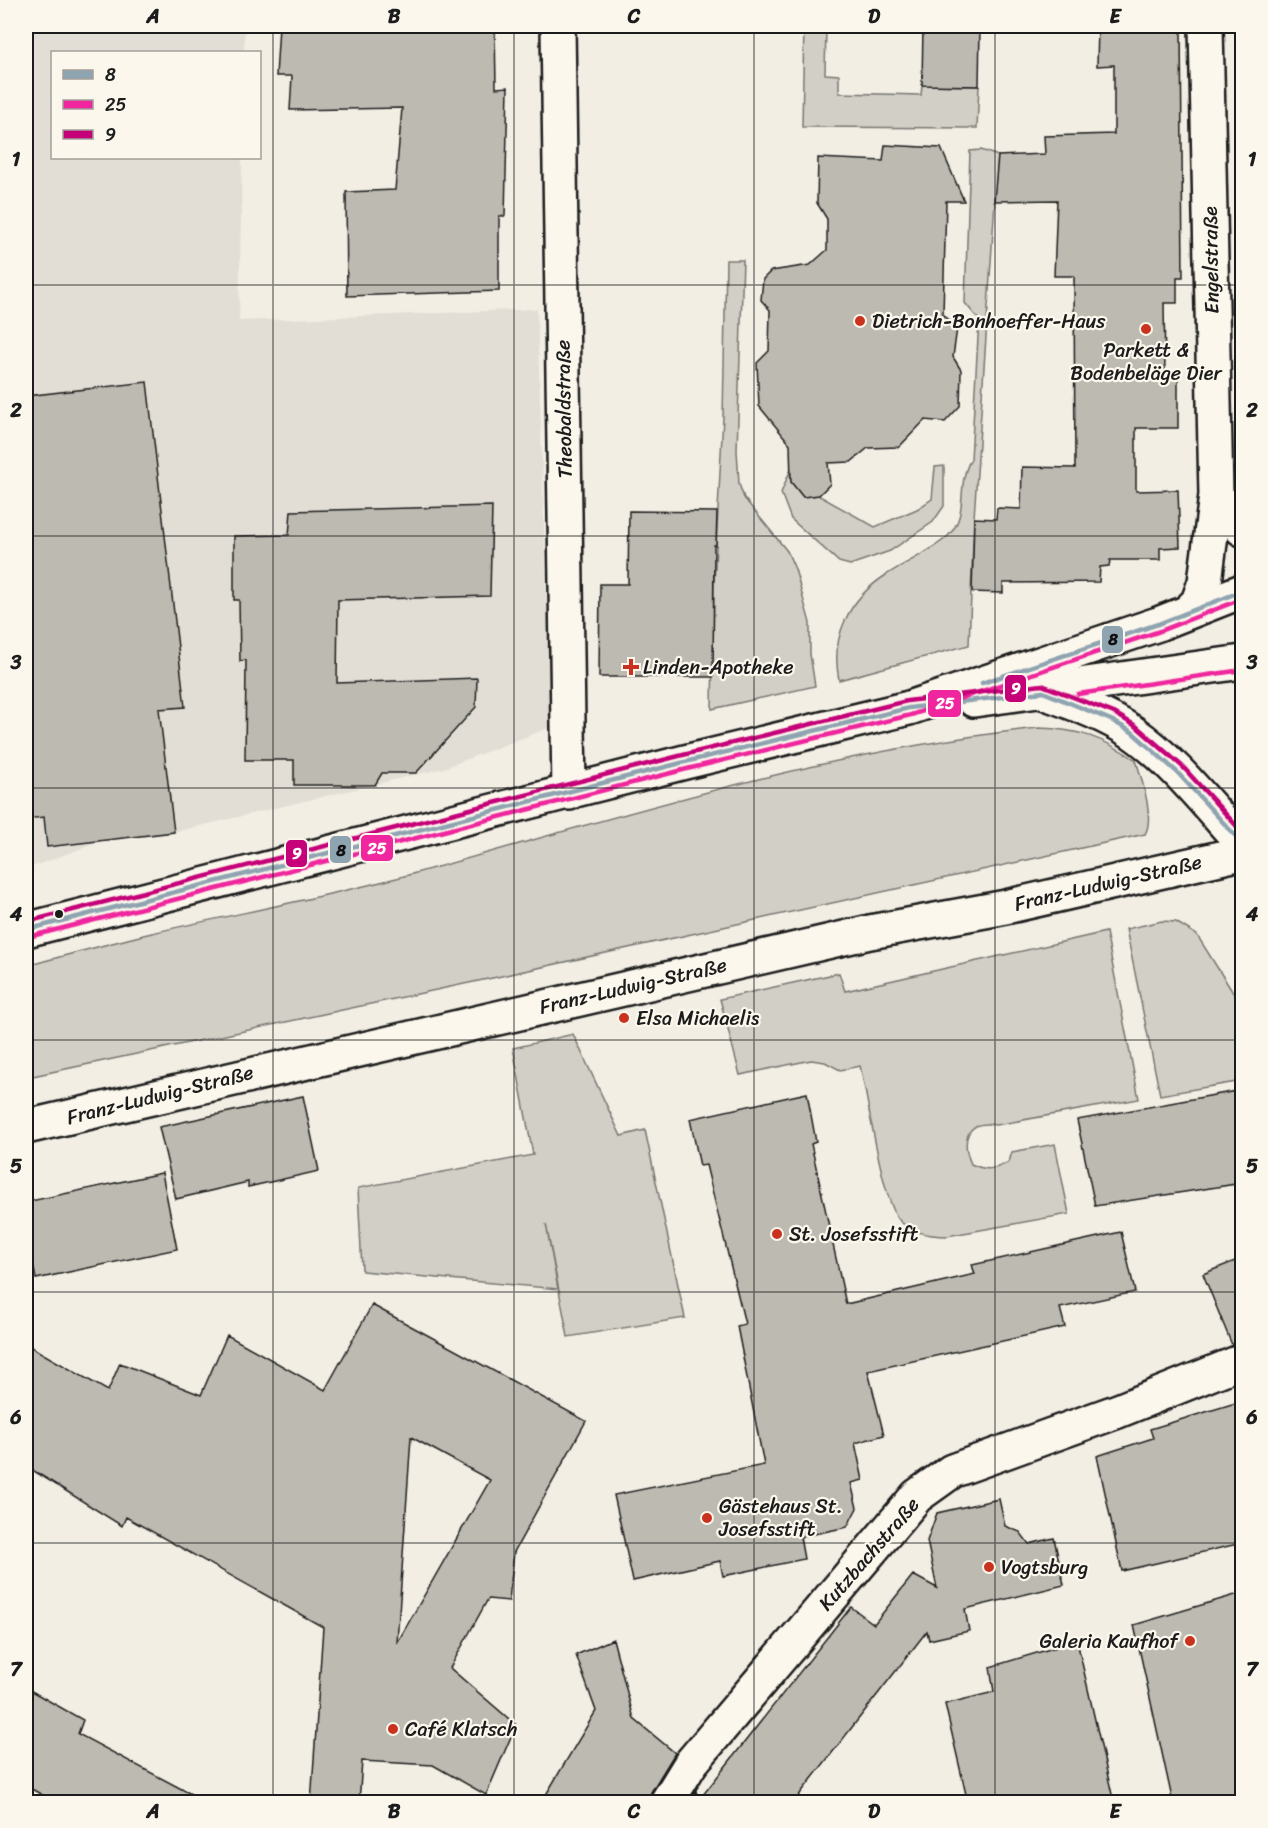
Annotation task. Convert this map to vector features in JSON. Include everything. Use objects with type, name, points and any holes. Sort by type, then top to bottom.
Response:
[{"type":"street","name":"Theobaldstraße","points":[[558,26],[569,793]]},
{"type":"street","name":"Engelstraße","points":[[1190,610],[1198,602],[1205,582],[1216,495],[1206,26]]},
{"type":"street","points":[[1216,495],[1242,529]]},
{"type":"street","points":[[26,930],[909,708],[1158,624],[1242,591]]},
{"type":"street","points":[[909,708],[1043,692],[1242,662]]},
{"type":"street","points":[[1043,692],[1111,720],[1132,732],[1177,772],[1242,843]]},
{"type":"street","name":"Franz-Ludwig-Straße","points":[[26,1127],[858,934],[1001,908],[1242,853]]},
{"type":"street","name":"Kutzbachstraße","points":[[667,1803],[691,1763],[917,1496],[952,1471],[1118,1411],[1242,1361]]},
{"type":"shaded area","points":[[26,26],[245,26],[244,51],[51,51],[51,159],[242,159],[239,321],[537,309],[551,727],[444,768],[174,832],[102,841],[26,869]]},
{"type":"shaded area","points":[[804,26],[826,26],[825,74],[839,75],[839,93],[921,95],[922,85],[979,86],[977,128],[802,127]]},
{"type":"shaded area","points":[[981,150],[998,156],[974,518],[969,645],[839,680],[837,648],[845,620],[852,607],[862,595],[886,575],[941,542],[955,527],[959,518],[966,469],[971,459],[979,320],[965,303],[970,151]]},
{"type":"shaded area","points":[[726,260],[743,260],[737,450],[739,484],[744,498],[787,551],[795,569],[810,623],[810,654],[815,686],[712,709],[714,584],[723,417]]},
{"type":"shaded area","points":[[944,466],[944,506],[933,522],[890,551],[850,565],[839,562],[791,519],[781,493],[790,471],[791,482],[803,497],[818,495],[875,527],[917,509],[932,499],[935,467]]},
{"type":"shaded area","points":[[1039,728],[1066,730],[1090,736],[1136,760],[1148,808],[1148,827],[1145,834],[497,977],[28,1077],[26,966],[152,933],[315,898],[412,874],[723,788],[802,769],[959,738]]},
{"type":"shaded area","points":[[1162,921],[1176,922],[1197,935],[1242,1007],[1242,1081],[1160,1095],[1126,929]]},
{"type":"shaded area","points":[[1106,932],[1139,1099],[996,1125],[978,1125],[968,1134],[966,1147],[971,1164],[986,1169],[999,1167],[1009,1162],[1012,1152],[1055,1144],[1069,1214],[947,1236],[916,1231],[900,1221],[887,1193],[860,1066],[840,1070],[825,1062],[811,1060],[740,1075],[720,999],[839,973],[845,991]]},
{"type":"shaded area","points":[[573,1034],[621,1136],[645,1130],[685,1318],[568,1337],[546,1224],[558,1289],[362,1271],[358,1188],[533,1155],[513,1048]]},
{"type":"building","points":[[279,26],[495,26],[496,88],[508,87],[505,216],[499,216],[499,291],[347,296],[346,192],[395,190],[402,108],[290,110],[292,76],[276,76]]},
{"type":"building","points":[[923,26],[980,26],[979,86],[922,85]]},
{"type":"building","points":[[1098,26],[1181,26],[1183,277],[1177,277],[1177,303],[1164,303],[1165,372],[1178,372],[1178,428],[1136,428],[1136,491],[1178,490],[1180,547],[1160,548],[1160,560],[1110,560],[1109,566],[1100,567],[1099,582],[1003,583],[1003,593],[972,592],[974,518],[996,519],[997,508],[1021,509],[1022,467],[1075,468],[1074,276],[1054,276],[1057,200],[994,201],[998,156],[1045,154],[1044,136],[1114,134],[1114,65],[1097,66]]},
{"type":"building","name":"Dietrich-Bonhoeffer-Haus","points":[[885,145],[941,148],[964,201],[946,201],[943,314],[957,328],[953,357],[961,370],[960,406],[945,422],[925,420],[899,447],[868,448],[851,462],[828,463],[830,484],[819,495],[803,497],[791,482],[790,444],[759,406],[757,363],[769,351],[770,310],[761,300],[763,279],[771,271],[810,265],[827,250],[827,219],[817,203],[818,158],[883,161]]},
{"type":"building","points":[[147,382],[185,707],[159,709],[174,832],[47,847],[44,817],[26,819],[26,396]]},
{"type":"building","points":[[492,506],[490,596],[338,600],[337,683],[477,678],[476,707],[416,773],[382,773],[375,785],[294,785],[294,760],[245,760],[246,660],[240,661],[239,600],[234,600],[234,536],[289,535],[291,511]]},
{"type":"building","points":[[629,511],[717,512],[716,545],[714,545],[713,677],[599,677],[600,584],[628,584]]},
{"type":"building","points":[[1242,1090],[1242,1183],[1095,1206],[1077,1120]]},
{"type":"building","points":[[807,1093],[816,1142],[811,1144],[846,1304],[975,1274],[972,1265],[1121,1232],[1135,1292],[1060,1308],[1065,1327],[868,1371],[884,1435],[855,1443],[863,1480],[851,1483],[857,1508],[847,1527],[800,1537],[804,1559],[723,1576],[720,1561],[633,1581],[614,1495],[764,1465],[737,1326],[745,1324],[706,1165],[700,1166],[690,1119]]},
{"type":"building","points":[[303,1096],[319,1171],[248,1187],[248,1182],[176,1199],[159,1127]]},
{"type":"building","points":[[162,1173],[177,1249],[36,1279],[26,1228],[26,1202]]},
{"type":"building","points":[[1242,1258],[1242,1343],[1232,1345],[1203,1274]]},
{"type":"building","points":[[372,1305],[586,1421],[514,1552],[509,1601],[488,1599],[450,1668],[516,1725],[486,1795],[433,1765],[362,1761],[359,1803],[311,1803],[323,1627],[126,1517],[122,1526],[26,1466],[26,1344],[108,1391],[120,1363],[201,1395],[227,1335],[325,1390]],"holes":[[[411,1437],[490,1480],[397,1643]]]},
{"type":"building","points":[[1242,1401],[1242,1543],[1122,1571],[1097,1456],[1153,1438],[1150,1429]]},
{"type":"building","points":[[999,1499],[1005,1526],[1020,1532],[1029,1544],[1054,1538],[1064,1585],[965,1609],[969,1631],[929,1640],[927,1631],[793,1803],[689,1803],[696,1791],[699,1800],[851,1607],[874,1624],[913,1575],[937,1588],[927,1541],[937,1513]]},
{"type":"building","name":"Galeria Kaufhof","points":[[1242,1593],[1242,1803],[1173,1803],[1134,1625]]},
{"type":"building","points":[[613,1639],[634,1719],[675,1753],[651,1792],[648,1803],[541,1803],[596,1711],[576,1655]]},
{"type":"building","points":[[1077,1641],[1114,1803],[968,1803],[945,1704],[994,1692],[990,1667]]},
{"type":"building","points":[[26,1688],[83,1720],[78,1734],[208,1803],[57,1803],[26,1786]]},
{"type":"transit line","name":"8","points":[[982,683],[1158,624],[1242,591]]},
{"type":"transit line","name":"25","points":[[28,937],[687,769],[911,715],[1160,631],[1242,599]]},
{"type":"transit line","name":"25","points":[[1078,694],[1242,670]]},
{"type":"transit line","name":"9","points":[[26,922],[683,755],[907,701],[1042,685],[1114,713],[1136,726],[1183,767],[1242,832]]},
{"type":"transit line","name":"8","points":[[26,930],[685,762],[909,708],[1043,692],[1111,720],[1132,732],[1177,772],[1242,843]]},
{"type":"place","name":"Dietrich-Bonhoeffer-Haus","points":[[860,321]]},
{"type":"place","name":"Parkett & Bodenbeläge Dier","points":[[1146,329]]},
{"type":"place","name":"Linden-Apotheke","points":[[631,667]]},
{"type":"place","name":"Elsa Michaelis","points":[[624,1018]]},
{"type":"place","name":"St. Josefsstift","points":[[777,1234]]},
{"type":"place","name":"Gästehaus St. Josefsstift","points":[[707,1518]]},
{"type":"place","name":"Vogtsburg","points":[[989,1567]]},
{"type":"place","name":"Galeria Kaufhof","points":[[1190,1641]]},
{"type":"place","name":"Café Klatsch","points":[[393,1729]]}]
